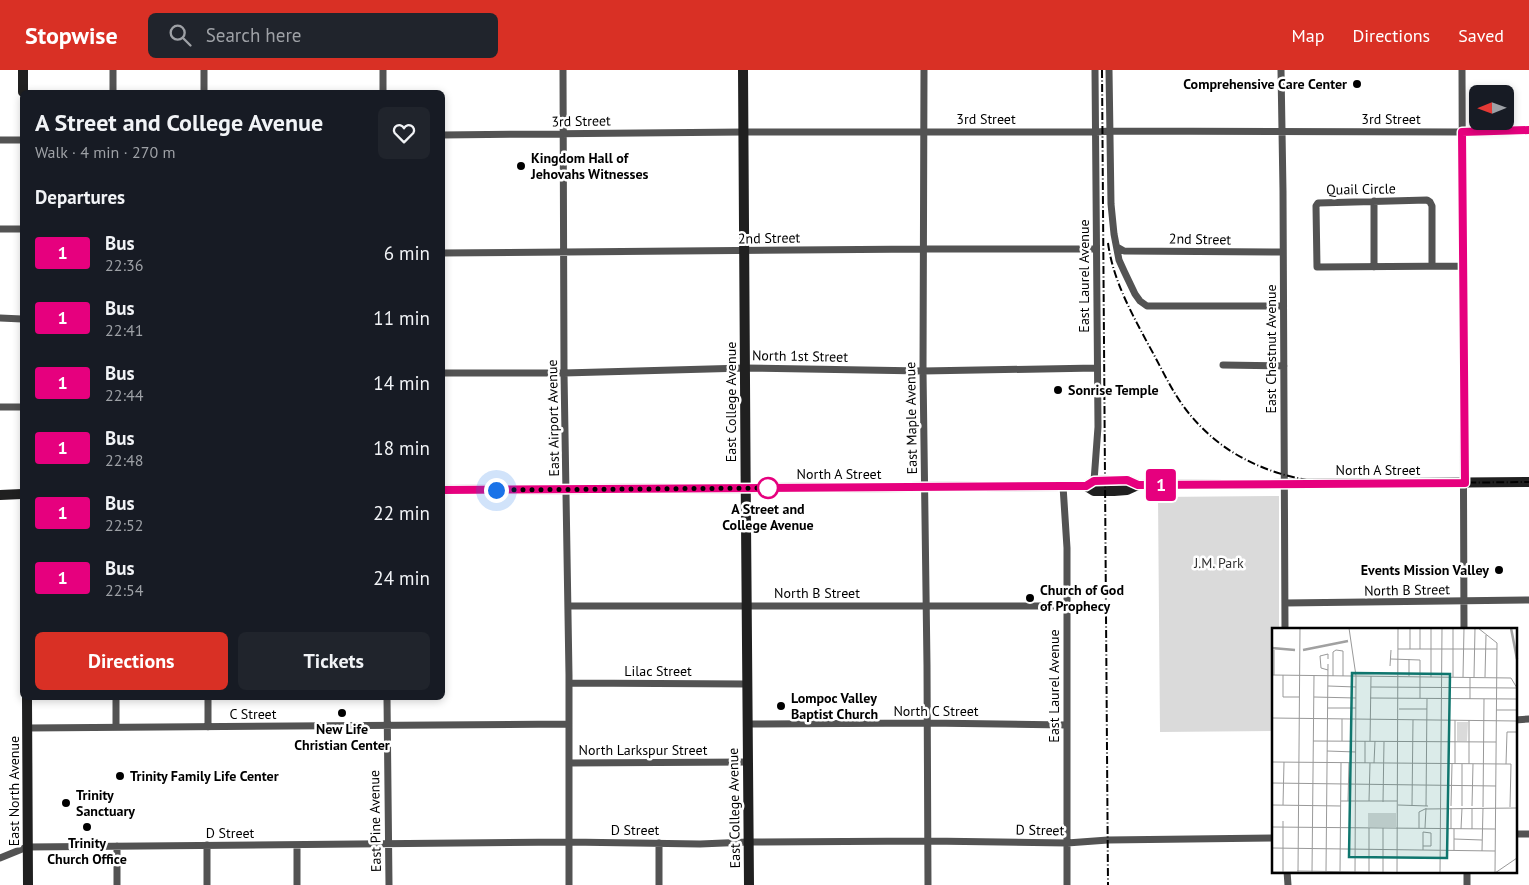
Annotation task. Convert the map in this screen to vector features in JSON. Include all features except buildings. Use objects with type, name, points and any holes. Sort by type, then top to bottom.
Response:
[{"type":"street","points":[[23,70],[23,90]]},
{"type":"street","points":[[113,70],[113,90]]},
{"type":"street","points":[[204,70],[204,90]]},
{"type":"street","points":[[383,70],[383,90]]},
{"type":"street","name":"East Airport Avenue","points":[[563,70],[569,885]]},
{"type":"street","name":"East College Avenue","points":[[743,70],[746,724],[749,885]]},
{"type":"street","name":"East Maple Avenue","points":[[924,70],[923,371],[928,885]]},
{"type":"street","name":"East Laurel Avenue","points":[[1090,484],[1097,441],[1095,70]]},
{"type":"street","name":"East Laurel Avenue","points":[[1109,70],[1111,216],[1119,260],[1140,301],[1148,306],[1283,306]]},
{"type":"street","name":"East Chestnut Avenue","points":[[1281,70],[1284,628]]},
{"type":"street","points":[[1462,70],[1465,483],[1464,628]]},
{"type":"street","name":"3rd Street","points":[[445,135],[743,132],[1462,132],[1529,130]]},
{"type":"street","points":[[0,140],[20,140]]},
{"type":"street","name":"Quail Circle","points":[[1432,266],[1432,206],[1427,200],[1318,203],[1316,206],[1317,267],[1463,266]]},
{"type":"street","points":[[1374,201],[1374,266]]},
{"type":"street","points":[[0,229],[20,229]]},
{"type":"street","name":"2nd Street","points":[[1117,247],[1124,251],[1283,252]]},
{"type":"street","name":"2nd Street","points":[[445,253],[1096,249]]},
{"type":"street","points":[[0,318],[20,318]]},
{"type":"street","points":[[1223,365],[1284,366]]},
{"type":"street","name":"North 1st Street","points":[[445,373],[564,373],[745,368],[923,371],[1097,368]]},
{"type":"street","points":[[0,407],[20,407]]},
{"type":"street","name":"North A Street","points":[[445,490],[1063,486],[1090,484],[1094,491],[1114,491],[1126,490],[1138,485],[1529,482]]},
{"type":"street","name":"East Laurel Avenue","points":[[1063,486],[1067,548],[1067,885]]},
{"type":"street","points":[[0,495],[20,494]]},
{"type":"street","name":"North B Street","points":[[1284,603],[1529,600]]},
{"type":"street","name":"North B Street","points":[[568,606],[1067,606]]},
{"type":"street","name":"Lilac Street","points":[[569,683],[746,684]]},
{"type":"street","name":"East North Avenue","points":[[27,700],[28,885]]},
{"type":"street","points":[[116,700],[116,727]]},
{"type":"street","points":[[208,700],[208,727]]},
{"type":"street","name":"East Pine Avenue","points":[[386,700],[389,885]]},
{"type":"street","points":[[1516,720],[1529,719]]},
{"type":"street","name":"North C Street","points":[[746,724],[927,723],[1066,725]]},
{"type":"street","name":"C Street","points":[[28,728],[569,724]]},
{"type":"street","name":"North Larkspur Street","points":[[569,763],[747,762]]},
{"type":"street","points":[[1516,834],[1529,834]]},
{"type":"street","name":"D Street","points":[[0,858],[27,847],[569,842],[700,844],[928,841],[1067,843],[1108,840],[1272,838]]},
{"type":"street","points":[[658,843],[659,885]]},
{"type":"street","points":[[207,845],[207,885]]},
{"type":"street","points":[[296,845],[297,885]]},
{"type":"street","points":[[117,846],[117,885]]},
{"type":"street","points":[[1287,872],[1288,885]]},
{"type":"street","points":[[1467,872],[1467,885]]},
{"type":"green space","name":"J.M. Park","points":[[1279,496],[1279,628],[1272,628],[1272,731],[1160,732],[1158,497]]},
{"type":"railway","points":[[1102,70],[1108,885]]},
{"type":"railway","points":[[1108,243],[1118,283],[1135,320],[1174,392],[1199,424],[1232,452],[1270,470],[1312,481],[1334,484],[1529,482]]},
{"type":"bus line","name":"1","points":[[445,490],[1086,486],[1094,481],[1127,480],[1138,485],[1465,483],[1462,132],[1529,130]]},
{"type":"place","name":"Comprehensive Care Center","points":[[1357,84]]},
{"type":"place","name":"Kingdom Hall of Jehovahs Witnesses","points":[[521,166]]},
{"type":"place","name":"Sonrise Temple","points":[[1058,390]]},
{"type":"place","name":"A Street and College Avenue","points":[[768,488]]},
{"type":"place","name":"Events Mission Valley","points":[[1499,570]]},
{"type":"place","name":"Church of God of Prophecy","points":[[1030,598]]},
{"type":"place","name":"Lompoc Valley Baptist Church","points":[[781,706]]},
{"type":"place","name":"New Life Christian Center","points":[[342,713]]},
{"type":"place","name":"Trinity Family Life Center","points":[[120,776]]},
{"type":"place","name":"Trinity Sanctuary","points":[[66,803]]},
{"type":"place","name":"Trinity Church Office","points":[[87,827]]},
{"type":"route","points":[[496,490],[768,488]]}]
